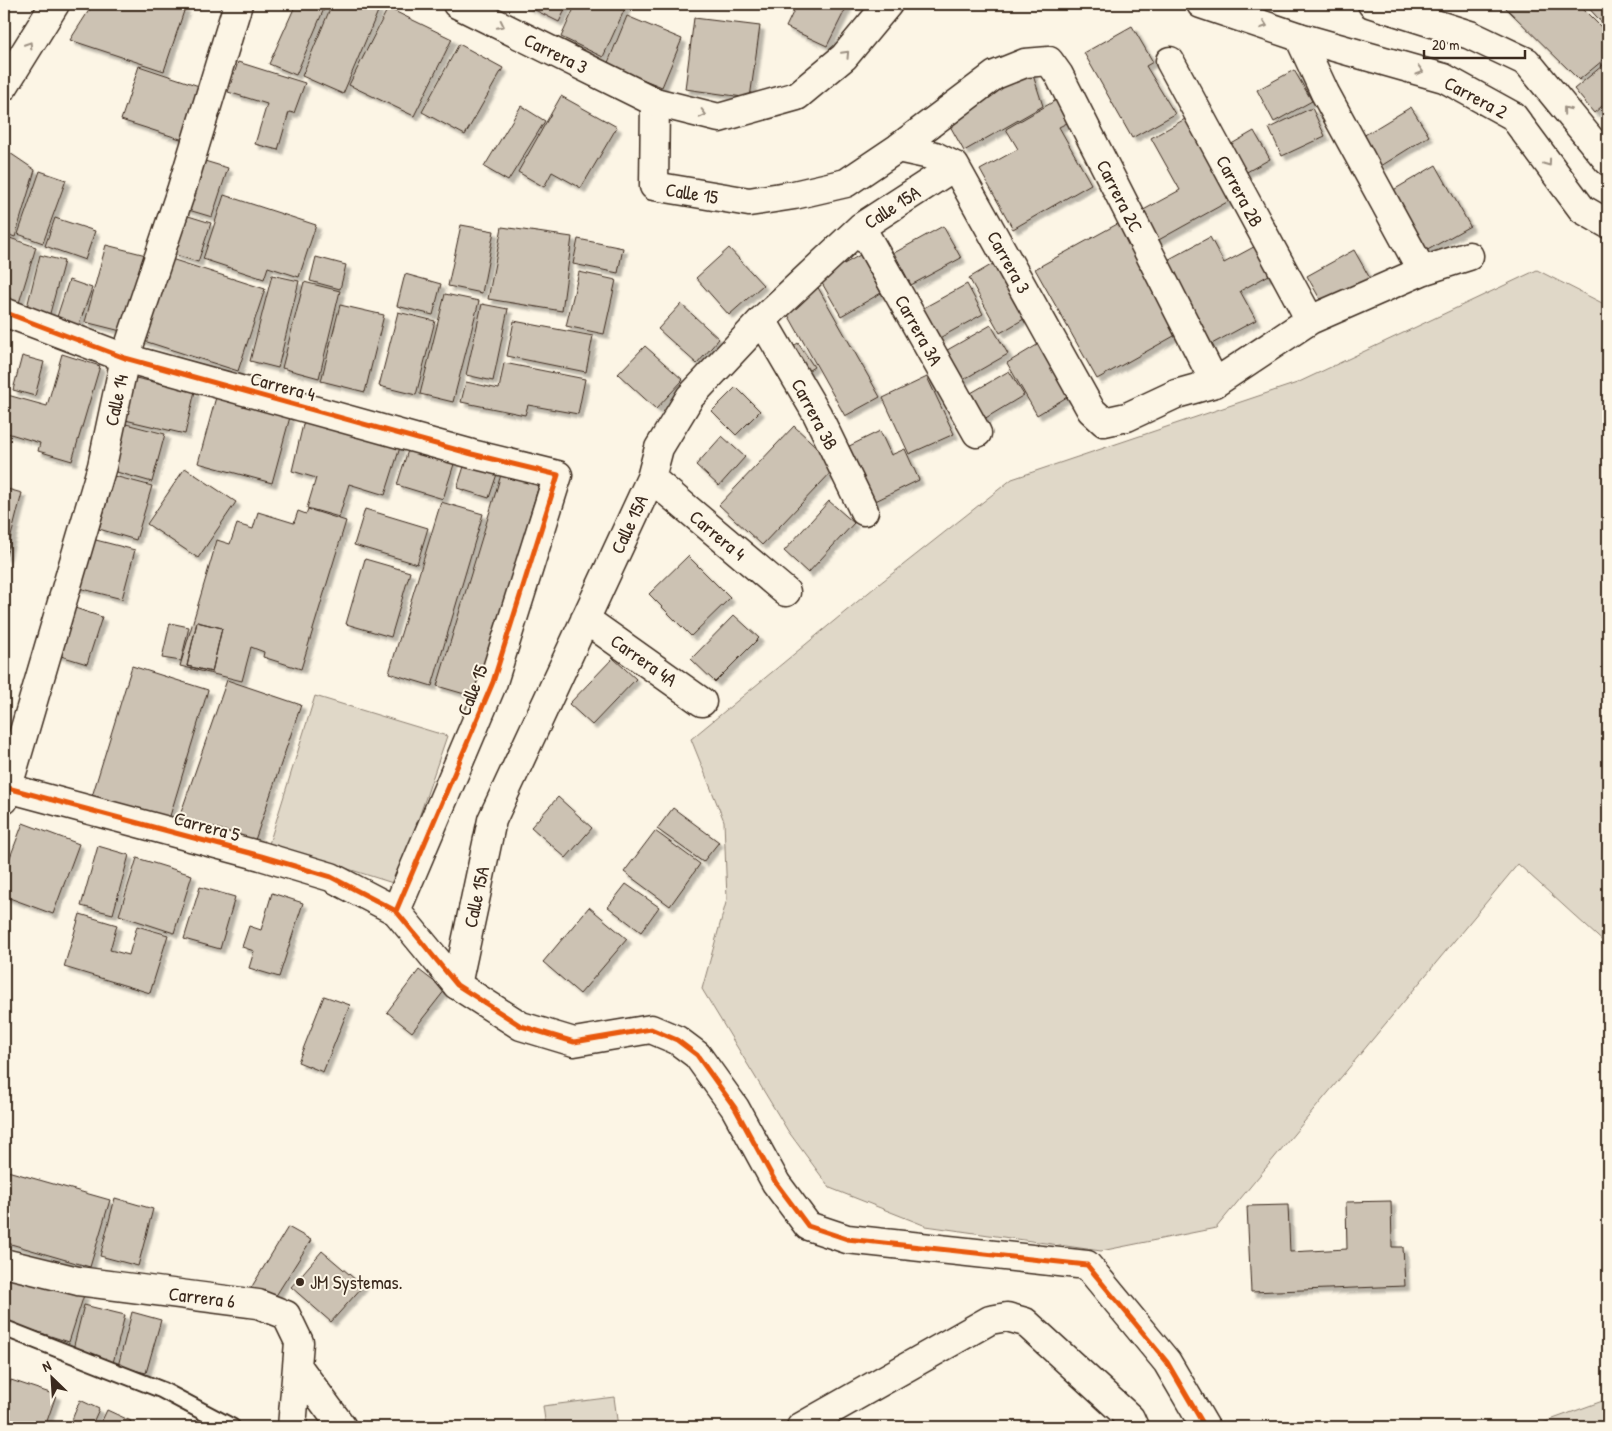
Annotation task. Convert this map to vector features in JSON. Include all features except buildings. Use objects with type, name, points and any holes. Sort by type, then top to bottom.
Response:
[{"type":"street","points":[[4,86],[55,4]]},
{"type":"street","name":"Calle 14","points":[[5,791],[102,466],[125,358],[181,192],[238,4]]},
{"type":"street","name":"Carrera 3","points":[[458,4],[655,102]]},
{"type":"street","points":[[655,102],[718,118],[798,96],[844,57],[888,4]]},
{"type":"street","name":"Carrera 2","points":[[1201,4],[1299,37],[1444,78],[1513,116],[1582,209],[1608,224]]},
{"type":"street","points":[[1372,4],[1470,35],[1528,62],[1608,161]]},
{"type":"street","points":[[1299,37],[1325,93],[1422,271]]},
{"type":"street","name":"Carrera 2C","points":[[995,75],[1025,63],[1049,61],[1059,75],[1214,383]]},
{"type":"street","name":"Carrera 2B","points":[[1170,62],[1310,320]]},
{"type":"street","name":"Calle 15","points":[[655,102],[654,186],[749,202],[794,195],[846,183],[898,148],[995,75]]},
{"type":"street","points":[[898,148],[935,156],[955,166]]},
{"type":"street","name":"Carrera 3","points":[[955,166],[1091,410],[1104,422],[1127,417],[1176,394],[1214,383]]},
{"type":"street","name":"Calle 15A","points":[[457,985],[492,820],[651,478],[659,448],[690,397],[762,320],[861,227],[955,166]]},
{"type":"street","name":"Carrera 3A","points":[[861,227],[977,433]]},
{"type":"street","points":[[1214,383],[1310,320],[1422,271],[1469,256]]},
{"type":"street","name":"Carrera 4","points":[[4,312],[125,358],[472,454],[558,475]]},
{"type":"street","name":"Carrera 3B","points":[[762,320],[817,414],[864,511]]},
{"type":"street","name":"Calle 15","points":[[396,910],[493,682],[558,475]]},
{"type":"street","name":"Carrera 4","points":[[651,478],[786,592]]},
{"type":"street","name":"Carrera 4A","points":[[585,619],[702,702]]},
{"type":"street","name":"Carrera 5","points":[[5,791],[262,856],[331,877],[396,910]]},
{"type":"street","points":[[396,910],[457,985],[521,1026],[574,1042],[651,1029],[677,1040],[697,1056],[735,1108],[776,1183],[808,1226],[847,1239],[1087,1265],[1166,1362],[1205,1427]]},
{"type":"street","name":"Carrera 6","points":[[4,1262],[78,1281],[265,1307],[286,1314],[298,1342],[298,1367],[292,1427]]},
{"type":"street","points":[[801,1427],[990,1320],[1007,1317],[1025,1322],[1126,1424]]},
{"type":"street","points":[[298,1367],[342,1427]]},
{"type":"lane","points":[[4,1328],[162,1390],[232,1427]]},
{"type":"shaded area","points":[[1537,270],[1608,306],[1608,946],[1518,864],[1216,1228],[1101,1251],[926,1226],[830,1188],[788,1131],[702,989],[727,899],[724,821],[691,739],[874,588],[1012,479],[1297,383]]},
{"type":"shaded area","points":[[315,696],[447,736],[396,884],[269,844]]},
{"type":"shaded area","points":[[614,1397],[618,1427],[546,1427],[543,1406]]},
{"type":"shaded area","points":[[1608,1399],[1608,1427],[1531,1427]]},
{"type":"cycle path","points":[[4,312],[125,358],[472,454],[558,475],[493,682],[396,911]]},
{"type":"cycle path","points":[[4,787],[261,856],[331,877],[396,911],[457,985],[521,1026],[574,1042],[651,1029],[677,1040],[697,1055],[735,1108],[776,1183],[808,1226],[847,1239],[1087,1265],[1167,1362],[1205,1427]]},
{"type":"place","name":"JM Systemas.","points":[[300,1282]]}]
